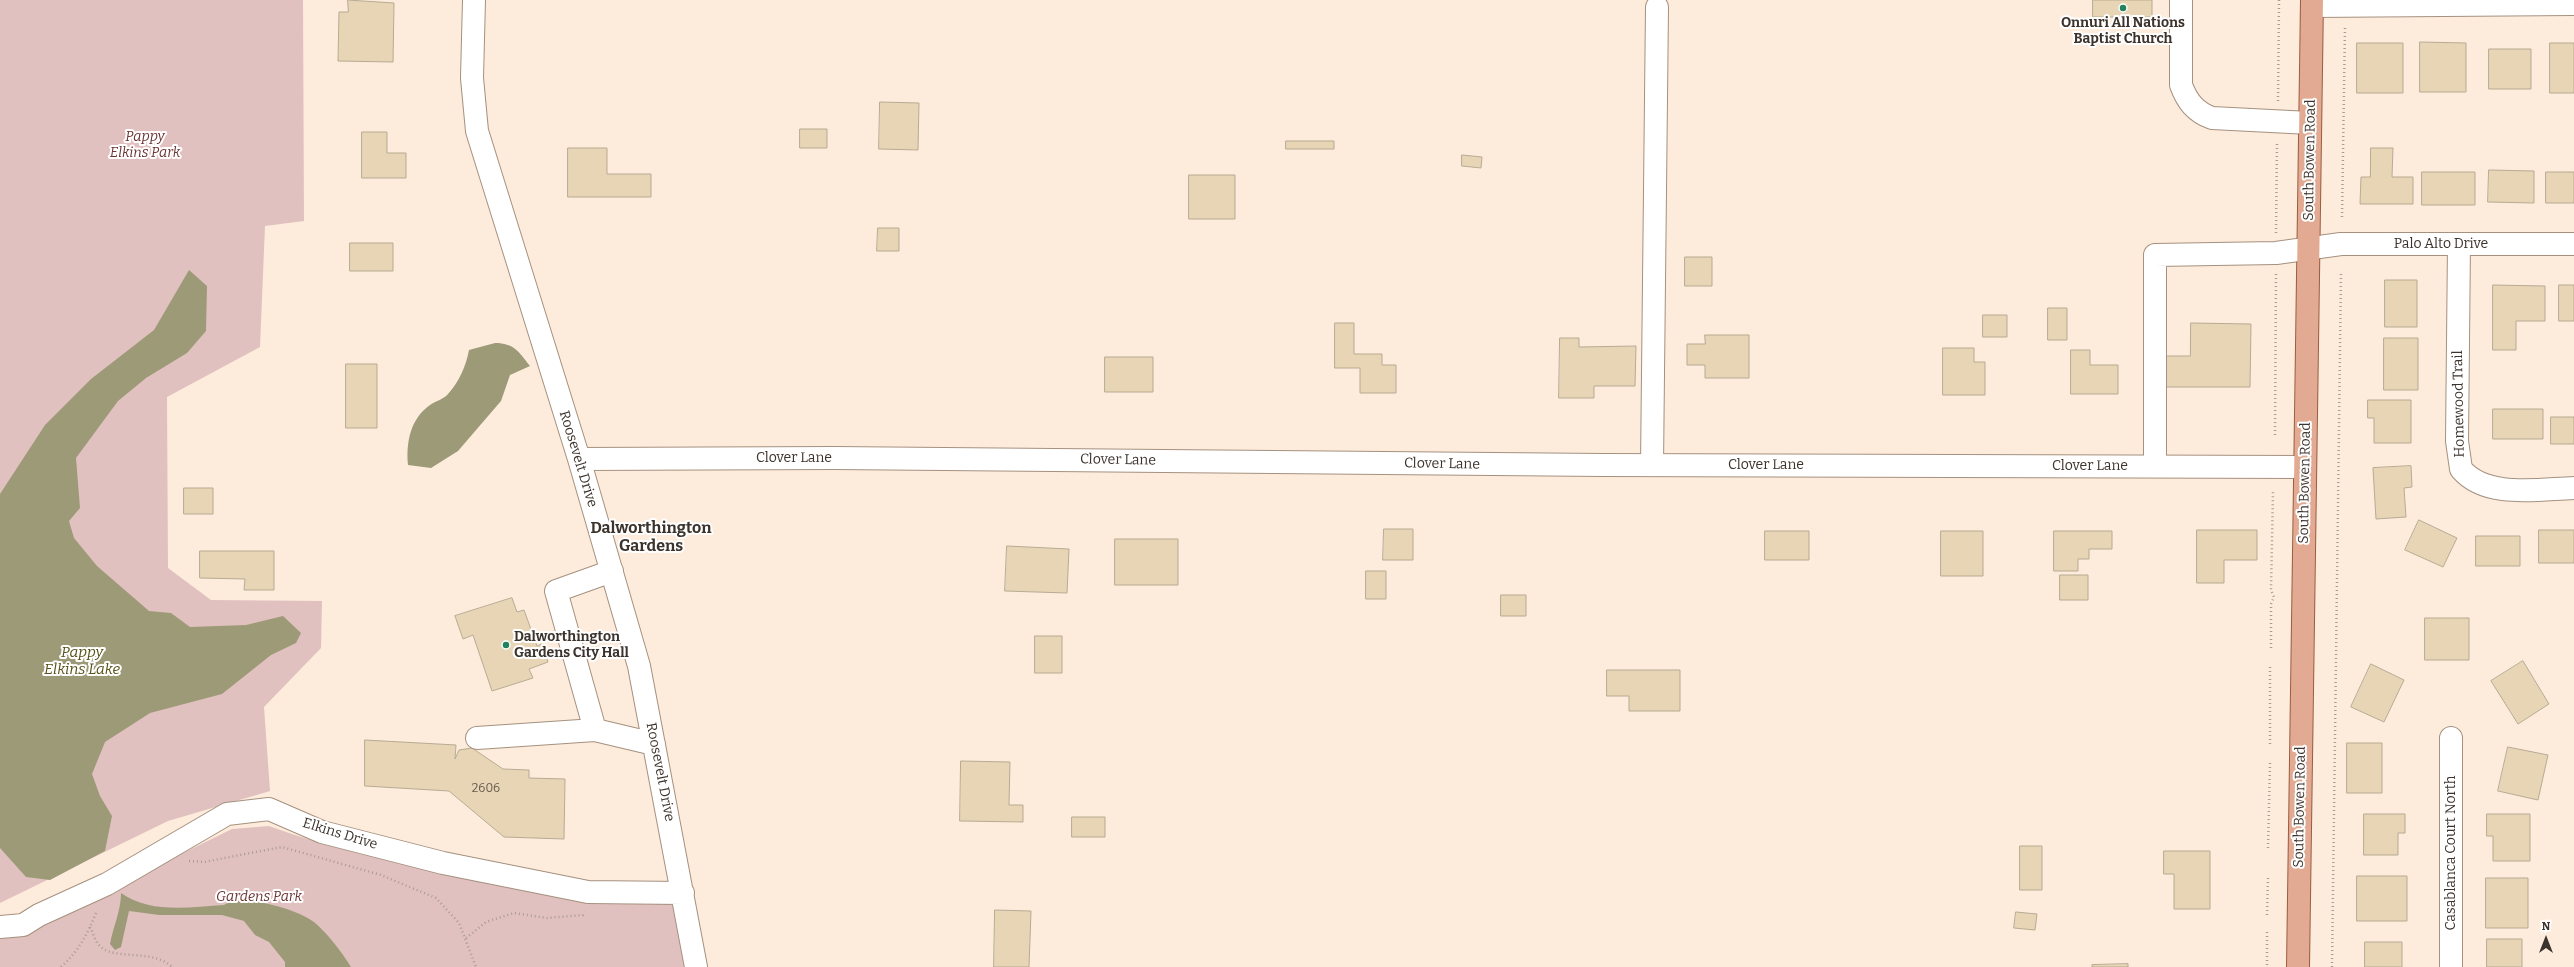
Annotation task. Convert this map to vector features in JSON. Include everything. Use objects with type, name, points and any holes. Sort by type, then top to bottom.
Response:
[{"type":"main road","name":"South Bowen Road","points":[[2298,967],[2312,3]]},
{"type":"street","name":"Roosevelt Drive","points":[[474,0],[472,78],[477,131],[579,459],[639,666],[696,967]]},
{"type":"street","points":[[2181,0],[2181,85],[2186,97],[2200,113],[2212,118],[2310,123]]},
{"type":"street","points":[[2312,3],[2574,4]]},
{"type":"street","points":[[1652,465],[1657,7]]},
{"type":"street","name":"Palo Alto Drive","points":[[2155,466],[2155,254],[2276,253],[2341,244],[2574,244]]},
{"type":"street","name":"Homewood Trail","points":[[2459,244],[2457,441],[2461,469],[2480,485],[2496,488],[2574,488]]},
{"type":"street","name":"Clover Lane","points":[[579,459],[834,458],[1652,465],[2305,467]]},
{"type":"street","points":[[595,730],[556,590],[612,571]]},
{"type":"street","points":[[477,738],[595,730],[654,744]]},
{"type":"street","name":"Casablanca Court North","points":[[2451,967],[2452,738]]},
{"type":"street","name":"Elkins Drive","points":[[0,927],[23,925],[39,915],[106,884],[227,814],[269,809],[322,832],[466,868],[588,892],[683,893]]},
{"type":"path","points":[[2278,102],[2279,0]]},
{"type":"path","points":[[2342,217],[2345,24]]},
{"type":"path","points":[[2276,239],[2278,134]]},
{"type":"path","points":[[2274,435],[2276,267]]},
{"type":"path","points":[[2332,967],[2341,272]]},
{"type":"path","points":[[2271,648],[2271,604],[2274,597],[2271,590],[2273,491]]},
{"type":"path","points":[[2270,664],[2270,744]]},
{"type":"path","points":[[2268,848],[2270,763]]},
{"type":"path","points":[[152,857],[204,862],[282,847],[374,872],[436,898],[459,923],[476,967]]},
{"type":"path","points":[[2267,915],[2268,877]]},
{"type":"path","points":[[61,967],[75,954],[90,927],[106,884]]},
{"type":"path","points":[[466,938],[486,922],[514,913],[547,918],[584,914],[586,909]]},
{"type":"path","points":[[90,927],[99,946],[105,950],[128,955],[155,957],[172,967]]},
{"type":"path","points":[[2267,932],[2267,967]]},
{"type":"green space","name":"Pappy Elkins Park","points":[[0,0],[303,0],[304,221],[265,226],[260,347],[167,397],[168,568],[211,600],[322,601],[321,648],[264,707],[270,791],[168,821],[0,903]]},
{"type":"green space","name":"Gardens Park","points":[[269,826],[318,842],[368,855],[471,876],[677,902],[689,967],[0,967],[0,931],[83,902],[232,829]]},
{"type":"water","name":"Pappy Elkins Lake","points":[[189,270],[207,286],[206,331],[187,353],[146,378],[118,401],[76,458],[80,508],[69,521],[74,538],[97,566],[149,611],[171,613],[190,627],[246,625],[283,616],[301,633],[296,643],[271,655],[222,694],[150,713],[105,742],[92,774],[100,796],[112,816],[105,851],[50,880],[26,877],[0,848],[0,494],[45,425],[91,379],[154,330]]},
{"type":"water","points":[[495,343],[502,343],[516,349],[530,366],[510,375],[501,401],[458,451],[431,468],[408,465],[409,440],[418,417],[430,405],[448,394],[456,384],[462,374],[469,350]]},
{"type":"water","points":[[121,893],[133,900],[158,907],[184,908],[224,905],[232,902],[243,901],[269,904],[283,908],[295,912],[314,922],[325,932],[351,967],[285,967],[285,962],[269,942],[255,935],[244,921],[222,915],[159,915],[129,911],[121,947],[115,950],[110,944],[120,906]]},
{"type":"building","points":[[348,0],[394,3],[393,62],[338,61],[339,12],[348,12]]},
{"type":"building","name":"Onnuri All Nations Baptist Church","points":[[2093,0],[2152,0],[2152,17],[2093,17]]},
{"type":"building","points":[[2420,42],[2466,43],[2466,92],[2420,92]]},
{"type":"building","points":[[2357,43],[2403,43],[2403,93],[2357,93]]},
{"type":"building","points":[[2550,43],[2574,43],[2574,93],[2550,93]]},
{"type":"building","points":[[2489,49],[2531,49],[2531,89],[2489,89]]},
{"type":"building","points":[[880,102],[919,103],[918,150],[879,149]]},
{"type":"building","points":[[800,129],[827,129],[827,148],[800,148]]},
{"type":"building","points":[[362,132],[387,132],[387,153],[406,153],[406,178],[362,178]]},
{"type":"building","points":[[1286,141],[1334,141],[1334,149],[1286,149]]},
{"type":"building","points":[[568,148],[607,148],[607,174],[651,174],[651,197],[568,197]]},
{"type":"building","points":[[2371,148],[2393,148],[2392,177],[2413,177],[2413,204],[2360,204],[2361,177],[2370,177]]},
{"type":"building","points":[[1462,155],[1482,157],[1481,168],[1462,166]]},
{"type":"building","points":[[2489,170],[2534,171],[2534,203],[2488,202]]},
{"type":"building","points":[[2422,172],[2475,172],[2475,205],[2422,205]]},
{"type":"building","points":[[2546,172],[2574,172],[2574,203],[2546,203]]},
{"type":"building","points":[[1189,175],[1235,175],[1235,219],[1189,219]]},
{"type":"building","points":[[878,228],[899,228],[899,251],[877,251]]},
{"type":"building","points":[[350,243],[393,243],[393,271],[350,271]]},
{"type":"building","points":[[1685,257],[1712,257],[1712,286],[1685,286]]},
{"type":"building","points":[[2385,280],[2417,280],[2417,327],[2385,327]]},
{"type":"building","points":[[2493,285],[2545,286],[2545,321],[2516,321],[2516,350],[2493,350]]},
{"type":"building","points":[[2559,285],[2574,285],[2574,321],[2559,321]]},
{"type":"building","points":[[2048,308],[2067,308],[2067,340],[2048,340]]},
{"type":"building","points":[[1983,315],[2007,315],[2007,337],[1983,337]]},
{"type":"building","points":[[1335,323],[1354,323],[1354,354],[1382,354],[1382,365],[1396,365],[1396,393],[1360,393],[1360,368],[1335,368]]},
{"type":"building","points":[[2191,323],[2251,324],[2250,387],[2163,387],[2164,356],[2190,356]]},
{"type":"building","points":[[1705,335],[1749,335],[1749,378],[1705,378],[1705,365],[1687,365],[1687,344],[1705,344]]},
{"type":"building","points":[[1560,338],[1579,338],[1579,347],[1636,346],[1635,386],[1594,386],[1594,398],[1559,398]]},
{"type":"building","points":[[2384,338],[2418,338],[2418,390],[2384,390]]},
{"type":"building","points":[[1943,348],[1974,348],[1974,362],[1985,362],[1985,395],[1943,395]]},
{"type":"building","points":[[2071,350],[2090,350],[2090,365],[2118,365],[2118,394],[2071,394]]},
{"type":"building","points":[[1105,357],[1153,357],[1153,392],[1105,392]]},
{"type":"building","points":[[346,364],[377,364],[377,428],[346,428]]},
{"type":"building","points":[[2368,400],[2411,400],[2411,443],[2374,443],[2374,418],[2368,418]]},
{"type":"building","points":[[2493,409],[2543,409],[2543,439],[2493,439]]},
{"type":"building","points":[[2551,417],[2574,417],[2574,444],[2551,444]]},
{"type":"building","points":[[2411,466],[2412,487],[2404,488],[2406,517],[2376,519],[2373,468]]},
{"type":"building","points":[[184,488],[213,488],[213,514],[184,514]]},
{"type":"building","points":[[2419,520],[2457,538],[2443,567],[2405,550]]},
{"type":"building","points":[[1384,529],[1413,529],[1413,560],[1383,560]]},
{"type":"building","points":[[2197,530],[2257,530],[2257,560],[2224,560],[2224,583],[2197,583]]},
{"type":"building","points":[[2539,530],[2574,530],[2574,563],[2539,563]]},
{"type":"building","points":[[1765,531],[1809,531],[1809,560],[1765,560]]},
{"type":"building","points":[[1941,531],[1983,531],[1983,576],[1941,576]]},
{"type":"building","points":[[2054,531],[2112,531],[2112,549],[2089,549],[2089,559],[2078,559],[2078,571],[2054,571]]},
{"type":"building","points":[[2476,536],[2520,536],[2520,566],[2476,566]]},
{"type":"building","points":[[1115,539],[1178,539],[1178,585],[1115,585]]},
{"type":"building","points":[[1007,546],[1069,549],[1067,593],[1005,591]]},
{"type":"building","points":[[200,551],[274,551],[274,590],[244,590],[245,579],[200,578]]},
{"type":"building","points":[[1366,571],[1386,571],[1386,599],[1366,599]]},
{"type":"building","points":[[2060,575],[2088,575],[2088,600],[2060,600]]},
{"type":"building","points":[[1501,595],[1526,595],[1526,616],[1501,616]]},
{"type":"building","name":"Dalworthington Gardens City Hall","points":[[512,598],[517,612],[524,610],[537,646],[542,644],[548,662],[529,669],[533,678],[492,691],[473,635],[463,639],[455,616]]},
{"type":"building","points":[[2425,618],[2469,618],[2469,660],[2425,660]]},
{"type":"building","points":[[1035,636],[1062,636],[1062,673],[1035,673]]},
{"type":"building","points":[[2523,661],[2549,704],[2518,724],[2491,681]]},
{"type":"building","points":[[2371,664],[2404,680],[2384,722],[2351,707]]},
{"type":"building","points":[[1607,670],[1680,670],[1680,711],[1629,711],[1629,696],[1607,696]]},
{"type":"building","points":[[365,740],[456,745],[455,759],[459,750],[472,748],[503,769],[529,770],[529,778],[565,779],[564,839],[504,837],[449,791],[365,786]]},
{"type":"building","points":[[2347,743],[2382,743],[2382,793],[2347,793]]},
{"type":"building","points":[[2508,747],[2548,755],[2538,800],[2498,791]]},
{"type":"building","points":[[961,761],[1010,762],[1009,805],[1023,805],[1023,822],[960,821]]},
{"type":"building","points":[[2364,814],[2405,814],[2405,833],[2398,833],[2398,855],[2364,855]]},
{"type":"building","points":[[2487,814],[2530,814],[2530,861],[2493,861],[2493,836],[2487,836]]},
{"type":"building","points":[[1072,817],[1105,817],[1105,837],[1072,837]]},
{"type":"building","points":[[2020,846],[2042,846],[2042,890],[2020,890]]},
{"type":"building","points":[[2164,851],[2210,851],[2210,909],[2174,909],[2174,874],[2164,874]]},
{"type":"building","points":[[2357,876],[2407,876],[2407,921],[2357,921]]},
{"type":"building","points":[[2486,878],[2528,878],[2528,928],[2486,928]]},
{"type":"building","points":[[995,910],[1031,911],[1029,967],[994,967]]},
{"type":"building","points":[[2016,912],[2037,914],[2035,930],[2014,928]]},
{"type":"building","points":[[2487,939],[2522,939],[2522,967],[2487,967]]},
{"type":"building","points":[[2365,942],[2402,942],[2402,967],[2365,967]]},
{"type":"building","points":[[2128,964],[2128,967],[2092,967],[2092,965]]},
{"type":"place","name":"Onnuri All Nations Baptist Church","points":[[2123,8]]},
{"type":"place","name":"Dalworthington Gardens City Hall","points":[[506,645]]},
{"type":"district","name":"Dalworthington Gardens","points":[[651,538]]}]
